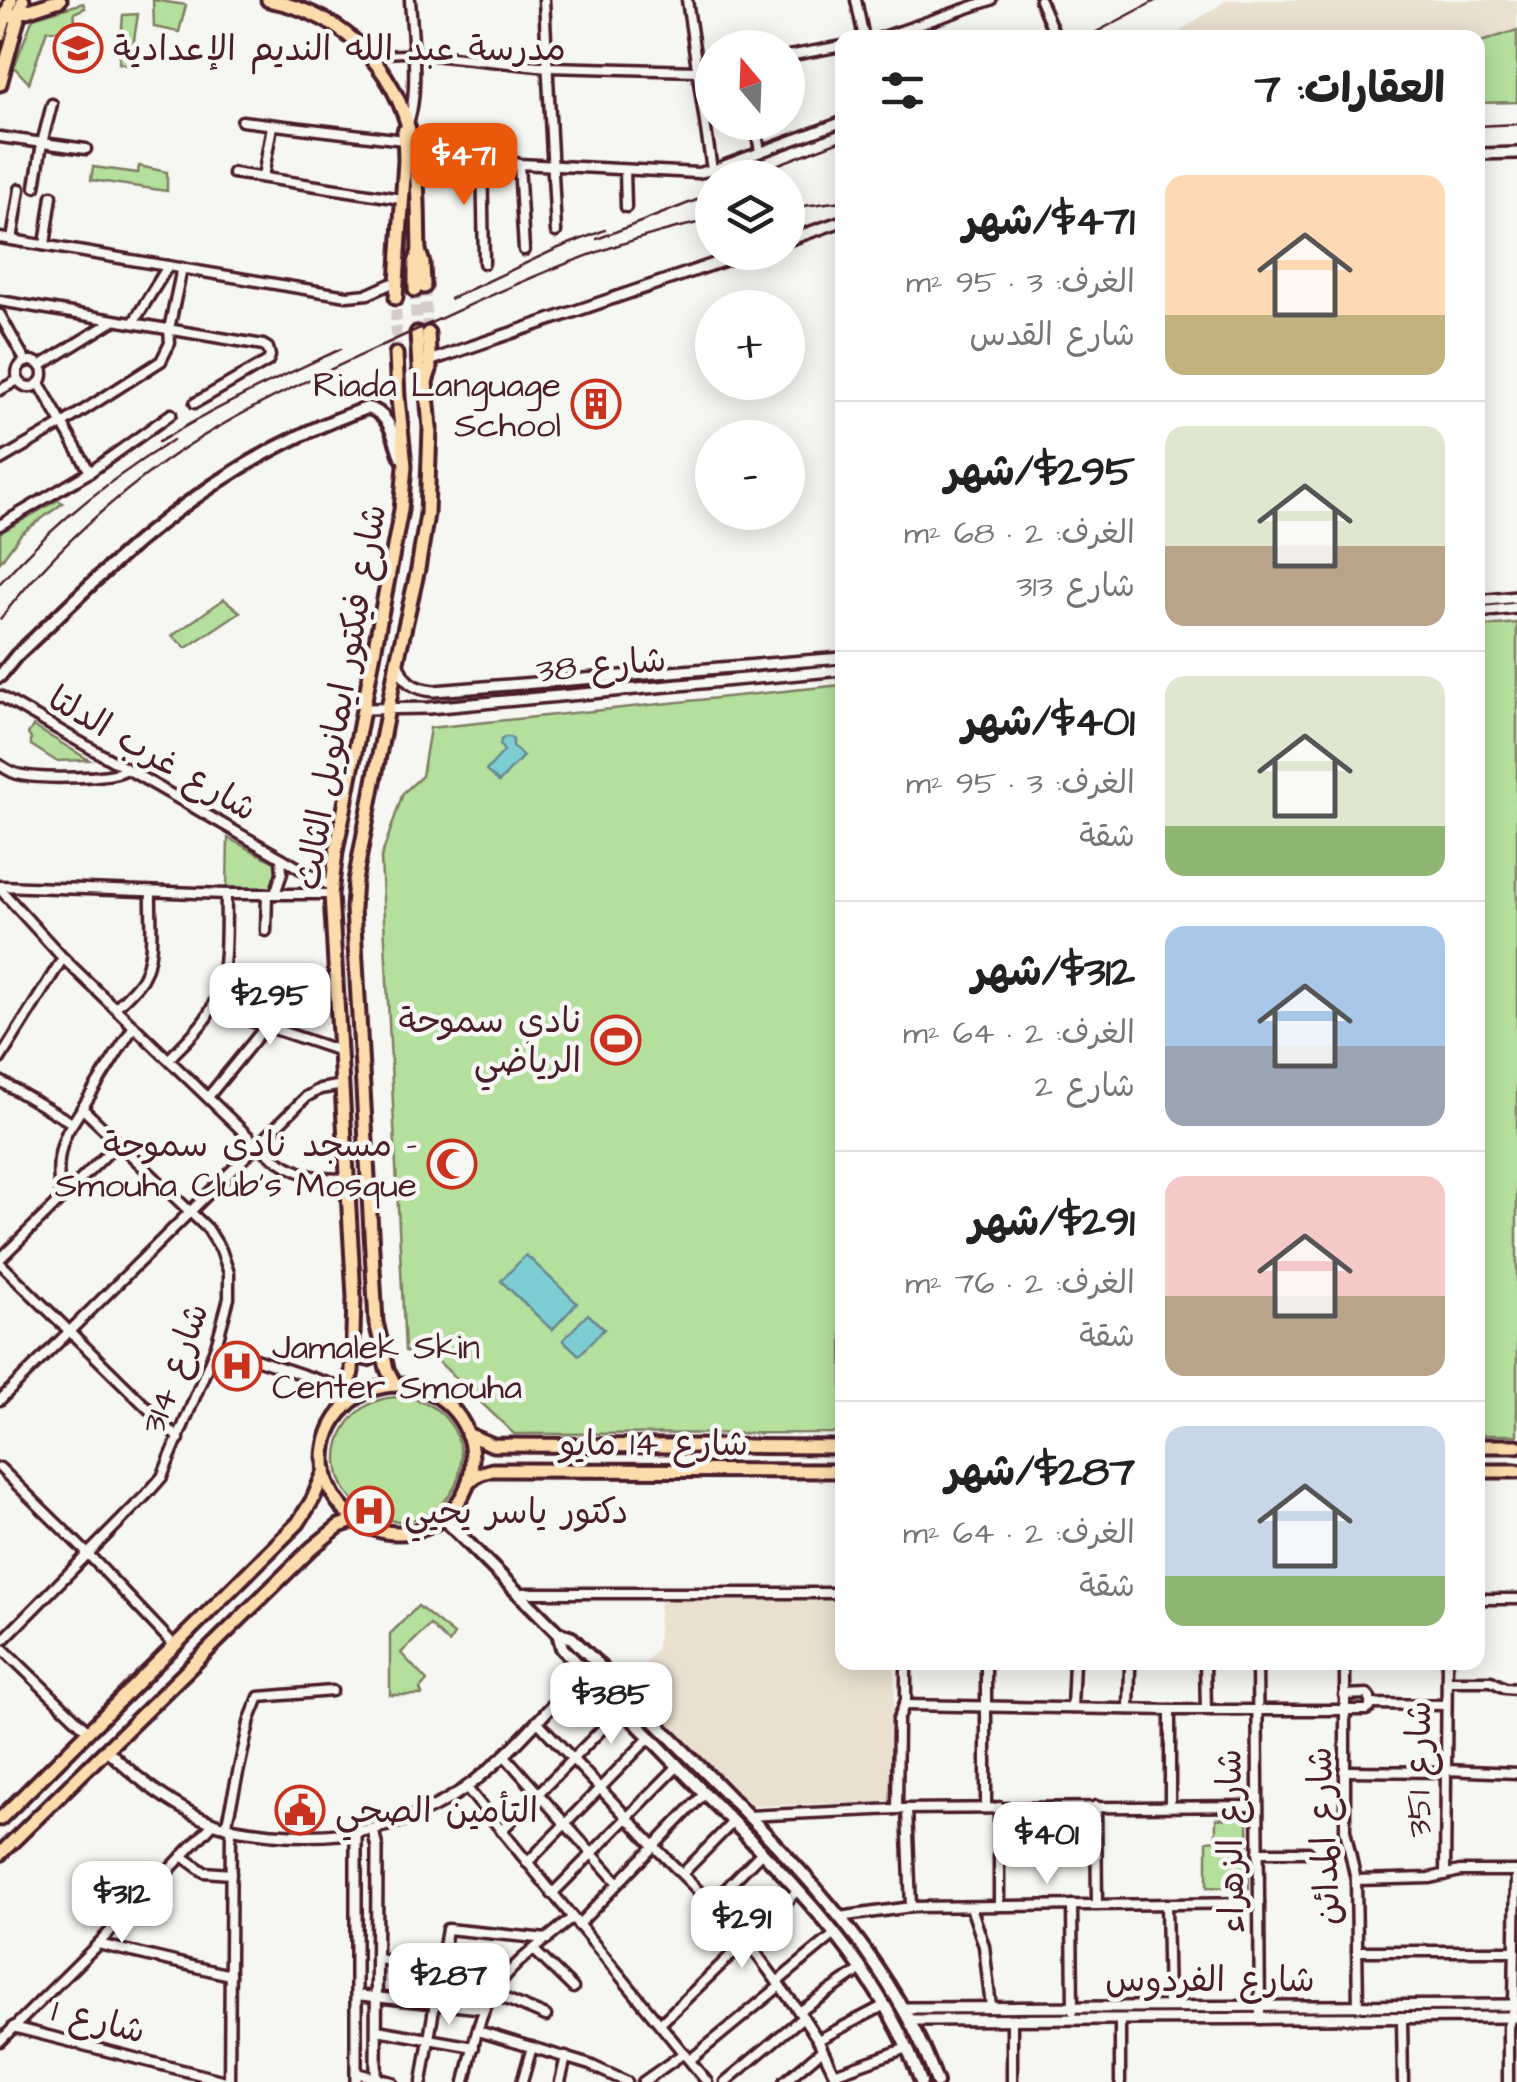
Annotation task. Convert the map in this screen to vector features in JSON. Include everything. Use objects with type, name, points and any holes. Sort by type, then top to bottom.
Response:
[{"type":"main road","points":[[0,84],[11,0]]},
{"type":"main road","points":[[0,36],[12,12],[60,0]]},
{"type":"main road","points":[[268,0],[306,6],[338,27],[371,56],[388,80],[400,107],[416,171],[419,251],[423,264],[420,289]]},
{"type":"main road","points":[[396,298],[408,142]]},
{"type":"main road","name":"شارع فيكتور ايمانويل الثالث","points":[[395,1386],[386,1369],[376,1322],[352,908],[426,514],[430,428],[426,382],[430,370],[422,333],[420,372],[426,382]]},
{"type":"main road","name":"شارع فيكتور ايمانويل الثالث","points":[[344,1409],[352,1356],[354,1297],[332,890],[401,510],[405,466],[396,354]]},
{"type":"main road","points":[[0,676],[16,656],[143,537],[247,462],[367,408],[382,413],[405,466]]},
{"type":"main road","points":[[401,510],[426,514]]},
{"type":"main road","points":[[352,1356],[368,1359],[382,1353]]},
{"type":"main road","points":[[0,1819],[294,1528],[307,1510],[324,1470],[329,1432],[344,1409],[362,1395],[395,1386],[434,1394],[460,1419],[472,1454],[462,1496],[443,1518],[400,1533],[385,1532],[347,1513],[332,1494],[324,1470]]},
{"type":"main road","name":"شارع 14 مايو","points":[[467,1434],[493,1445],[835,1446]]},
{"type":"main road","points":[[1485,1446],[1517,1446]]},
{"type":"main road","name":"شارع 14 مايو","points":[[468,1482],[492,1470],[835,1471]]},
{"type":"main road","points":[[1485,1471],[1517,1471]]},
{"type":"main road","points":[[443,1518],[558,1633],[572,1638],[788,1856],[875,1963],[904,2008],[937,2082]]},
{"type":"main road","points":[[0,1854],[312,1548],[339,1526],[356,1520]]},
{"type":"main road","points":[[294,1528],[310,1531],[312,1548]]},
{"type":"main road","points":[[558,1633],[562,1648],[762,1852],[835,1934],[886,2005],[920,2082]]},
{"type":"main road","points":[[906,2046],[919,2037]]},
{"type":"street","points":[[405,127],[412,112],[410,0]]},
{"type":"street","points":[[544,0],[556,232]]},
{"type":"street","points":[[687,0],[695,57]]},
{"type":"street","points":[[856,0],[862,30]]},
{"type":"street","points":[[903,30],[991,0]]},
{"type":"street","points":[[1040,0],[1053,30]]},
{"type":"street","points":[[805,53],[835,47]]},
{"type":"street","points":[[371,56],[413,53],[548,67],[695,71]]},
{"type":"street","points":[[35,187],[52,104]]},
{"type":"street","points":[[242,121],[428,142],[519,164],[695,174]]},
{"type":"street","points":[[739,160],[835,125]]},
{"type":"street","points":[[263,177],[272,126]]},
{"type":"street","points":[[0,136],[86,150]]},
{"type":"street","points":[[758,140],[760,152]]},
{"type":"street","points":[[482,152],[484,263]]},
{"type":"street","points":[[1485,154],[1517,153]]},
{"type":"street","points":[[519,164],[524,250]]},
{"type":"street","points":[[625,170],[626,208]]},
{"type":"street","points":[[234,173],[401,199]]},
{"type":"street","points":[[12,240],[20,190]]},
{"type":"street","points":[[45,245],[52,196]]},
{"type":"street","points":[[805,234],[835,224]]},
{"type":"street","points":[[0,238],[347,296],[368,294],[396,281]]},
{"type":"street","points":[[134,324],[168,266]]},
{"type":"street","points":[[0,460],[161,361],[168,350],[168,330],[182,268]]},
{"type":"street","points":[[429,361],[696,270]]},
{"type":"street","points":[[0,301],[268,348],[268,361],[195,403]]},
{"type":"street","points":[[0,315],[26,362]]},
{"type":"street","points":[[40,366],[115,320]]},
{"type":"street","points":[[18,380],[18,369],[32,361],[40,366],[43,375],[39,384]]},
{"type":"street","points":[[18,380],[28,387],[39,384]]},
{"type":"street","points":[[0,390],[18,380]]},
{"type":"street","points":[[39,384],[90,472]]},
{"type":"street","points":[[0,525],[90,472],[171,414]]},
{"type":"street","points":[[1485,600],[1517,597]]},
{"type":"street","points":[[1485,611],[1517,608]]},
{"type":"street","name":"شارع 38","points":[[397,660],[410,685],[434,691],[835,659]]},
{"type":"street","name":"شارع 38","points":[[364,708],[429,708],[835,671]]},
{"type":"street","name":"شارع غرب الدلتا","points":[[0,696],[332,890]]},
{"type":"street","points":[[0,766],[27,776],[110,776],[126,770]]},
{"type":"street","points":[[266,931],[271,894],[282,873],[282,858]]},
{"type":"street","points":[[0,887],[226,894],[332,890]]},
{"type":"street","points":[[0,887],[63,958],[257,1145],[298,1173],[324,1179],[348,1178]]},
{"type":"street","points":[[115,1008],[145,973],[150,949],[151,892]]},
{"type":"street","points":[[169,1059],[198,1028],[219,992],[225,964],[226,894]]},
{"type":"street","points":[[0,1059],[63,958]]},
{"type":"street","points":[[212,1008],[341,1052]]},
{"type":"street","points":[[62,1198],[58,1179],[60,1148],[134,1026]]},
{"type":"street","points":[[208,1097],[266,1026]]},
{"type":"street","points":[[0,1081],[72,1123]]},
{"type":"street","points":[[0,1400],[310,1093],[343,1085]]},
{"type":"street","name":"شارع 314","points":[[0,1644],[155,1486],[167,1468],[216,1346],[229,1298],[229,1273],[214,1240],[82,1108]]},
{"type":"street","points":[[118,1143],[0,1261],[179,1439]]},
{"type":"street","points":[[216,1346],[348,1390]]},
{"type":"street","points":[[0,1468],[175,1646]]},
{"type":"street","points":[[517,1593],[835,1593]]},
{"type":"street","points":[[1485,1599],[1517,1599]]},
{"type":"street","points":[[0,1644],[88,1731]]},
{"type":"street","points":[[906,1670],[905,1705],[898,1720],[910,1908]]},
{"type":"street","points":[[986,1670],[986,1808]]},
{"type":"street","points":[[1072,1708],[1074,1670]]},
{"type":"street","points":[[1130,1670],[1130,1709]]},
{"type":"street","points":[[1206,1670],[1206,1710]]},
{"type":"street","name":"شارع الزهراء","points":[[1257,1670],[1260,2019]]},
{"type":"street","name":"شارع المدائن","points":[[1344,1670],[1345,1830],[1356,1880],[1358,2006]]},
{"type":"street","name":"شارع 351","points":[[1445,1875],[1447,1670]]},
{"type":"street","points":[[106,1749],[158,1792],[214,1823],[291,1835],[356,1834],[423,1811],[466,1787],[504,1755],[584,1671]]},
{"type":"street","points":[[1446,1682],[1491,1681],[1517,1688]]},
{"type":"street","points":[[229,2082],[229,1827],[250,1720],[259,1697],[332,1691]]},
{"type":"street","points":[[905,1705],[1368,1710],[1367,1694],[1344,1695]]},
{"type":"street","points":[[1370,1704],[1446,1705]]},
{"type":"street","points":[[502,1831],[622,1709]]},
{"type":"street","points":[[1170,1710],[1170,1806]]},
{"type":"street","points":[[537,1721],[746,1940],[818,2040],[836,2078],[906,2046]]},
{"type":"street","points":[[527,1863],[650,1737]]},
{"type":"street","points":[[504,1755],[618,1884]]},
{"type":"street","points":[[552,1894],[678,1766]]},
{"type":"street","points":[[1344,1771],[1517,1772]]},
{"type":"street","points":[[466,1787],[704,2081]]},
{"type":"street","points":[[464,2082],[484,2009],[504,1977],[618,1884],[705,1793]]},
{"type":"street","points":[[1096,1806],[1098,1905]]},
{"type":"street","points":[[748,1816],[999,1807],[1257,1806]]},
{"type":"street","points":[[999,1807],[1000,1906]]},
{"type":"street","points":[[682,1874],[733,1822]]},
{"type":"street","points":[[0,2040],[214,1823]]},
{"type":"street","points":[[373,1830],[377,1848],[376,2080]]},
{"type":"street","points":[[356,1834],[356,2078],[392,2082]]},
{"type":"street","points":[[711,1904],[762,1852]]},
{"type":"street","points":[[1258,1852],[1308,1852]]},
{"type":"street","points":[[182,1856],[204,1872],[231,1874]]},
{"type":"street","points":[[1356,1880],[1430,1878],[1460,1871],[1516,1871],[1515,2005],[1508,2032],[1508,2082]]},
{"type":"street","points":[[660,2024],[798,1890]]},
{"type":"street","points":[[840,1917],[910,1908],[1258,1903]]},
{"type":"street","points":[[1166,1904],[1168,2006]]},
{"type":"street","points":[[1072,1906],[1073,2019]]},
{"type":"street","points":[[971,1907],[984,1946],[991,2007]]},
{"type":"street","points":[[356,1917],[377,1918]]},
{"type":"street","points":[[422,2082],[448,1928],[547,1939]]},
{"type":"street","points":[[642,2082],[687,2056],[835,1934]]},
{"type":"street","points":[[98,1944],[230,1975]]},
{"type":"street","points":[[534,1950],[572,1988]]},
{"type":"street","points":[[1357,1951],[1514,1951]]},
{"type":"street","points":[[377,1959],[504,1977]]},
{"type":"street","points":[[725,2082],[801,2015],[862,1969]]},
{"type":"street","points":[[492,1994],[546,2016]]},
{"type":"street","points":[[356,1995],[484,2009]]},
{"type":"street","points":[[818,2040],[886,2005]]},
{"type":"street","name":"شارع الفردوس","points":[[904,2008],[1515,2005]]},
{"type":"street","points":[[1402,2018],[1403,2082]]},
{"type":"street","name":"شارع الفردوس","points":[[910,2020],[1514,2018]]},
{"type":"street","points":[[1120,2019],[1120,2082]]},
{"type":"street","points":[[1012,2020],[1012,2082]]},
{"type":"street","name":"شارع 1","points":[[14,2027],[229,2082]]},
{"type":"street","points":[[376,2030],[474,2047]]},
{"type":"street","points":[[478,2031],[602,2069],[628,2082]]},
{"type":"street","points":[[522,2082],[532,2047]]},
{"type":"street","points":[[784,2082],[822,2050]]},
{"type":"street","points":[[560,2082],[566,2057]]},
{"type":"street","points":[[599,2082],[602,2069]]},
{"type":"shaded area","points":[[1227,0],[1517,0],[1517,102],[1485,103],[1485,30],[1181,30]]},
{"type":"shaded area","points":[[660,1597],[835,1599],[835,1670],[895,1670],[892,1802],[746,1806],[631,1682],[657,1648]]},
{"type":"green space","points":[[153,0],[186,5],[179,32],[154,27]]},
{"type":"green space","points":[[83,3],[85,8],[74,13],[77,31],[47,30],[29,83],[14,67],[33,18]]},
{"type":"green space","points":[[138,14],[130,66],[119,63],[123,15]]},
{"type":"green space","points":[[1517,30],[1517,102],[1485,103],[1485,41]]},
{"type":"green space","points":[[139,166],[167,172],[167,191],[91,180],[93,167],[138,173]]},
{"type":"green space","points":[[58,500],[63,503],[21,534],[0,562],[0,533]]},
{"type":"green space","points":[[224,599],[240,612],[186,648],[172,636]]},
{"type":"green space","points":[[1517,623],[1517,1435],[1485,1435],[1485,626]]},
{"type":"green space","name":"نادي سموحة الرياضي","points":[[835,686],[835,1433],[514,1434],[437,1360],[405,1351],[381,858],[403,793],[422,776],[430,728]]},
{"type":"green space","points":[[33,726],[89,760],[56,761],[31,745],[28,734]]},
{"type":"green space","points":[[228,838],[276,863],[277,881],[270,889],[227,887]]},
{"type":"green space","points":[[399,1397],[423,1402],[443,1415],[456,1435],[461,1459],[456,1483],[443,1503],[423,1516],[399,1521],[375,1516],[355,1503],[342,1483],[337,1459],[342,1435],[355,1415],[375,1402]]},
{"type":"green space","points":[[418,1606],[454,1635],[449,1643],[430,1625],[401,1653],[427,1681],[420,1689],[422,1695],[390,1695],[390,1634]]},
{"type":"green space","points":[[1229,1811],[1248,1816],[1249,1889],[1207,1887],[1207,1841],[1216,1840],[1216,1819],[1228,1818]]},
{"type":"green space","points":[[1086,1815],[1085,1847],[1077,1840],[1060,1838],[1058,1816]]},
{"type":"water","points":[[504,737],[513,740],[513,747],[523,756],[499,782],[486,771],[504,751],[500,745]]},
{"type":"water","points":[[526,1255],[577,1303],[552,1330],[501,1281]]},
{"type":"water","points":[[588,1314],[604,1329],[579,1355],[563,1340]]},
{"type":"tunnel","points":[[424,287],[428,333]]},
{"type":"tunnel","points":[[415,290],[417,333]]},
{"type":"tunnel","points":[[396,298],[396,354]]},
{"type":"railway","points":[[1100,30],[1157,0]]},
{"type":"railway","points":[[1485,126],[1517,124]]},
{"type":"railway","points":[[789,160],[835,143]]},
{"type":"railway","points":[[597,239],[695,201]]},
{"type":"railway","points":[[805,206],[835,202]]},
{"type":"railway","points":[[0,619],[36,576],[97,515],[164,462],[224,424],[322,373],[527,280],[600,251],[695,224]]},
{"type":"railway","points":[[450,299],[605,230]]},
{"type":"railway","points":[[159,442],[226,404],[341,349]]},
{"type":"railway","points":[[0,583],[81,505],[173,440]]},
{"type":"place","name":"مدرسة عبد الله النديم الإعدادية","points":[[78,48]]},
{"type":"place","name":"Riada Language School","points":[[596,404]]},
{"type":"place","name":"نادي سموحة الرياضي","points":[[616,1040]]},
{"type":"place","name":"مسجد نادى سموحة - Smouha Club's Mosque","points":[[452,1164]]},
{"type":"place","name":"Jamalek Skin Center Smouha","points":[[237,1366]]},
{"type":"place","name":"دكتور ياسر يحيي","points":[[369,1511]]},
{"type":"place","name":"التأمين الصحي","points":[[300,1810]]}]
